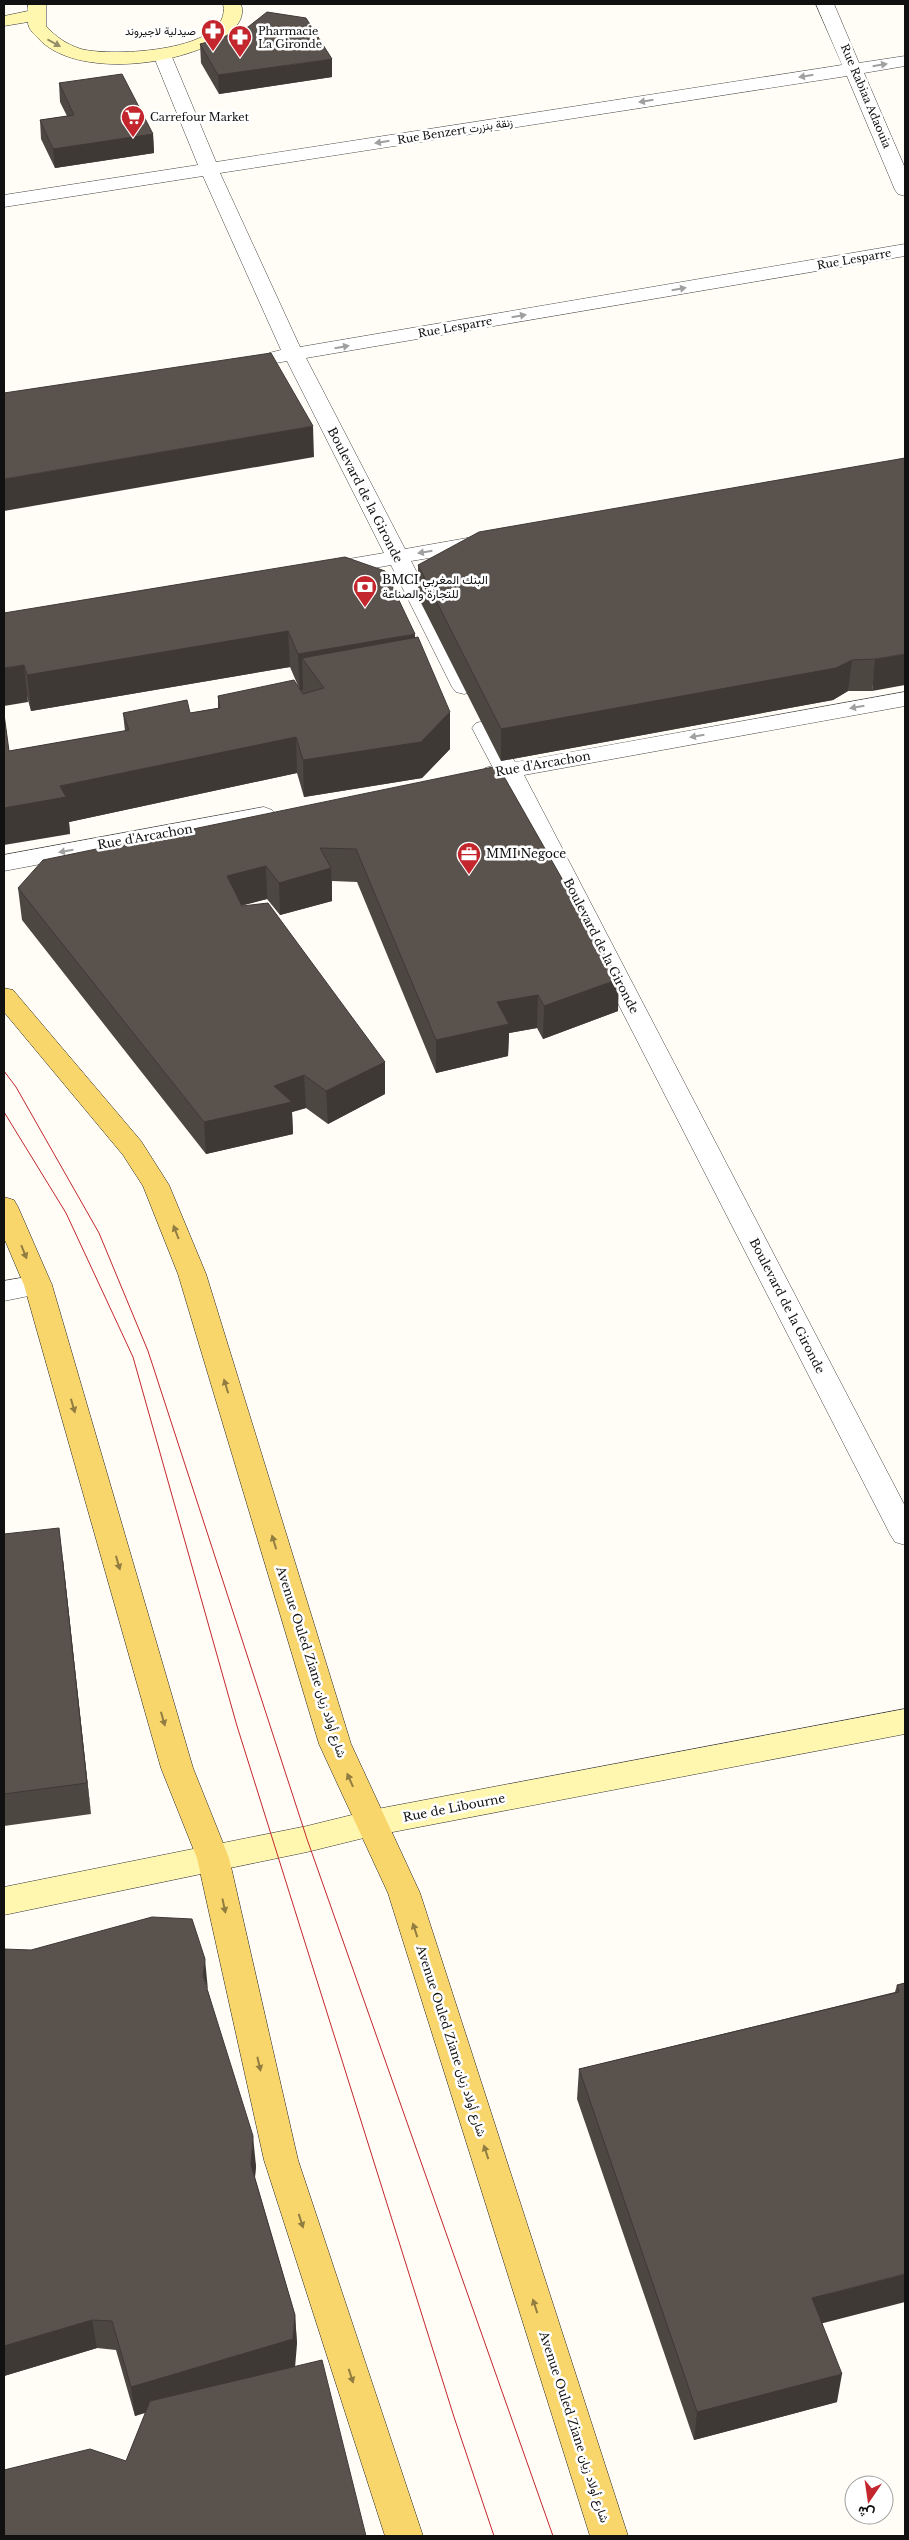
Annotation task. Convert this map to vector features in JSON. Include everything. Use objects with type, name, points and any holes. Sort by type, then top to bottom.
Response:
[{"type":"main road","points":[[4,20],[35,10],[37,28],[47,40],[63,48],[85,55],[110,59],[163,57],[194,48],[223,32],[232,20],[234,8],[232,4]]},
{"type":"main road","name":"Avenue Ouled Ziane شارع أولاد زيان","points":[[4,996],[132,1148],[156,1185],[192,1274],[335,1744],[404,1893],[608,2536]]},
{"type":"main road","points":[[4,1208],[38,1285],[177,1768],[213,1858],[281,2160],[404,2536]]},
{"type":"main road","name":"Rue de Libourne","points":[[4,1901],[372,1823],[905,1721]]},
{"type":"street","name":"Rue Rabiaa Adaouia","points":[[825,4],[855,69],[905,190]]},
{"type":"street","name":"Boulevard de la Gironde","points":[[163,57],[209,169],[294,355],[501,761],[510,770],[905,1534]]},
{"type":"street","name":"Rue Benzert زنقة بنزرت","points":[[4,201],[905,61]]},
{"type":"street","name":"Rue Lesparre","points":[[255,361],[905,250]]},
{"type":"street","points":[[308,574],[502,539]]},
{"type":"street","name":"Rue d'Arcachon","points":[[471,777],[905,699]]},
{"type":"street","name":"Rue d'Arcachon","points":[[4,863],[286,811]]},
{"type":"street","points":[[4,1291],[38,1285]]},
{"type":"building","points":[[267,12],[306,18],[332,59],[218,75],[200,44],[219,39],[248,27]]},
{"type":"building","points":[[122,74],[153,134],[53,149],[40,120],[74,115],[59,83]]},
{"type":"building","points":[[271,353],[313,426],[4,479],[4,393]]},
{"type":"building","points":[[905,458],[905,654],[875,659],[852,660],[836,668],[501,729],[418,565],[479,532]]},
{"type":"building","points":[[345,557],[385,571],[415,634],[298,654],[288,631],[27,675],[24,665],[4,668],[4,613]]},
{"type":"building","points":[[418,637],[450,712],[421,742],[303,760],[296,737],[60,786],[66,797],[4,808],[4,714],[9,751],[129,730],[123,713],[187,700],[190,713],[220,708],[218,696],[294,680],[303,694],[324,688],[302,658]]},
{"type":"building","points":[[498,766],[619,979],[544,1006],[538,995],[497,1002],[509,1024],[436,1040],[356,849],[320,848],[331,868],[279,883],[266,866],[227,876],[242,906],[268,903],[385,1062],[326,1091],[304,1075],[274,1086],[292,1102],[204,1122],[18,888],[43,860]]},
{"type":"building","points":[[59,1528],[87,1783],[4,1794],[4,1534]]},
{"type":"building","points":[[152,1917],[192,1919],[205,1959],[203,1976],[253,2136],[251,2165],[295,2315],[293,2339],[131,2387],[112,2321],[92,2320],[4,2346],[4,1949],[31,1950]]},
{"type":"building","points":[[905,1983],[905,2274],[812,2298],[842,2374],[697,2412],[579,2069],[899,1992],[897,1985]]},
{"type":"building","points":[[322,2360],[366,2536],[4,2536],[4,2470],[90,2449],[126,2461],[150,2401]]},
{"type":"tram line","points":[[4,1071],[16,1087],[99,1233],[148,1351],[307,1839],[553,2536]]},
{"type":"tram line","points":[[4,1112],[66,1213],[133,1357],[237,1726],[454,2417],[494,2536]]},
{"type":"place","name":"صيدلية لاجيروند","points":[[213,52]]},
{"type":"place","name":"Pharmacie La Gironde","points":[[240,58]]},
{"type":"place","name":"Carrefour Market","points":[[133,138]]},
{"type":"place","name":"BMCI البنك المغربي للتجارة والصناعة","points":[[365,608]]},
{"type":"place","name":"MMI Negoce","points":[[469,875]]}]
